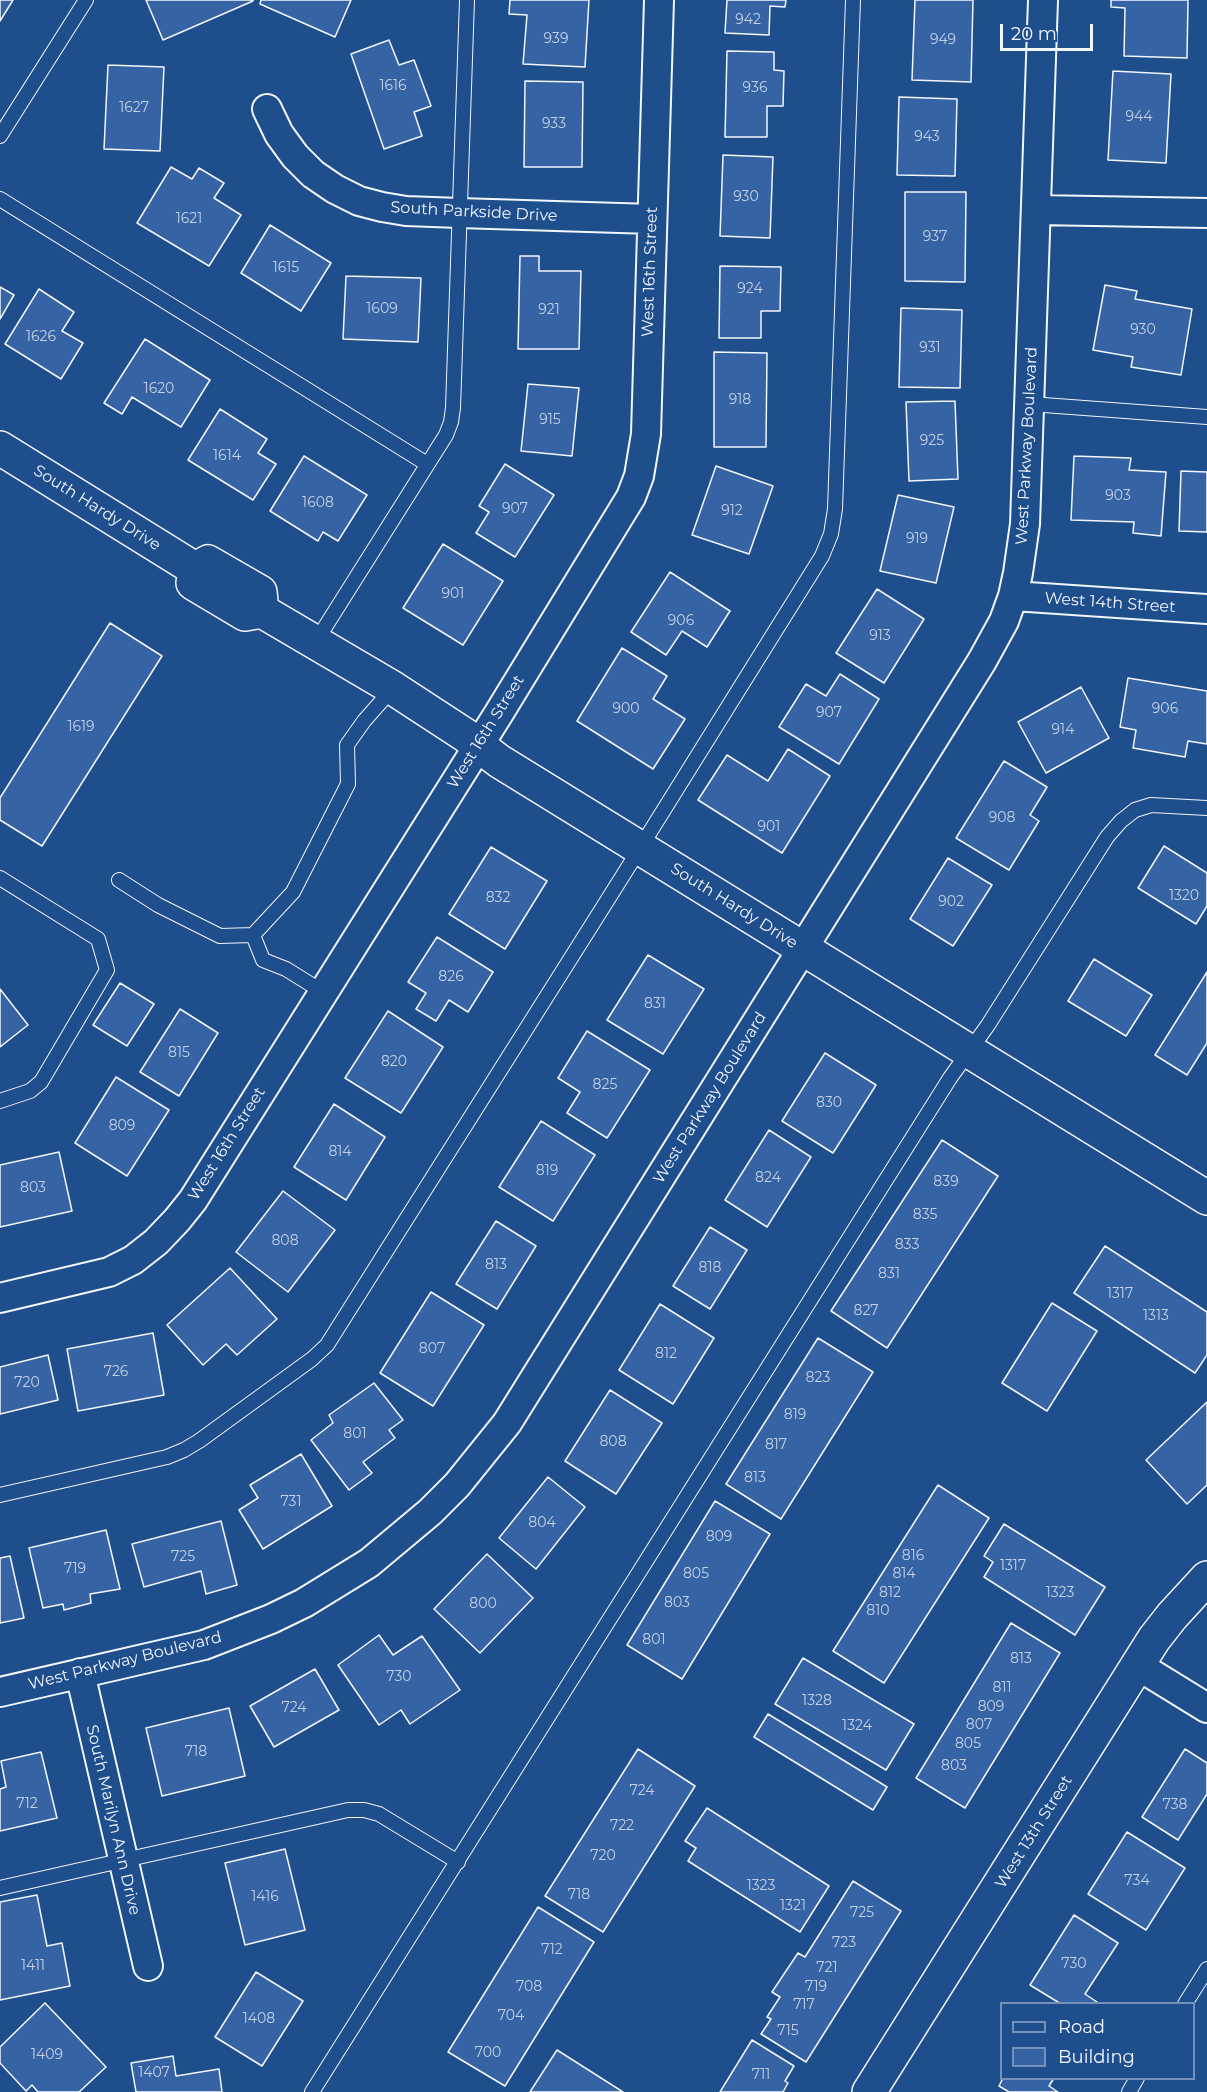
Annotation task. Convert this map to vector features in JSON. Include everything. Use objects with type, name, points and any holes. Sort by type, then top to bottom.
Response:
[{"type":"street","name":"West 16th Street","points":[[0,1298],[109,1272],[133,1260],[156,1242],[193,1200],[621,516],[639,476],[645,434],[659,0]]},
{"type":"street","name":"West Parkway Boulevard","points":[[0,1692],[204,1645],[271,1619],[304,1603],[369,1563],[430,1512],[457,1485],[507,1423],[804,949],[987,652],[1004,621],[1013,596],[1025,524],[1043,0]]},
{"type":"street","name":"South Parkside Drive","points":[[267,109],[279,135],[294,156],[334,189],[359,201],[406,211],[652,219]]},
{"type":"street","points":[[1037,210],[1207,213]]},
{"type":"street","name":"South Hardy Drive","points":[[0,448],[195,569],[208,562],[260,592],[262,610],[393,688],[500,761],[1207,1198]]},
{"type":"street","name":"West 14th Street","points":[[1013,596],[1207,609]]},
{"type":"street","name":"West 13th Street","points":[[869,2092],[1137,1665],[1172,1616],[1207,1578]]},
{"type":"street","points":[[1137,1665],[1207,1708]]},
{"type":"street","name":"South Marilyn Ann Drive","points":[[80,1673],[148,1966]]},
{"type":"lane","points":[[0,136],[86,0]]},
{"type":"lane","points":[[315,643],[446,435],[453,408],[467,0]]},
{"type":"lane","points":[[0,1495],[167,1457],[184,1450],[312,1359],[327,1345],[822,556],[831,534],[835,509],[853,0]]},
{"type":"lane","points":[[0,199],[427,464]]},
{"type":"lane","points":[[1030,404],[1207,417]]},
{"type":"lane","points":[[119,880],[158,905],[219,936],[253,935],[293,891],[348,784],[346,745],[393,688]]},
{"type":"lane","points":[[312,2092],[950,1078],[988,1024],[1107,837],[1120,821],[1136,810],[1151,805],[1207,808]]},
{"type":"lane","points":[[0,878],[98,939],[107,970],[41,1082],[30,1091],[0,1101]]},
{"type":"lane","points":[[253,935],[263,960],[286,969],[323,992]]},
{"type":"lane","points":[[0,1888],[348,1810],[364,1810],[379,1814],[458,1862]]},
{"type":"lane","points":[[1186,2002],[1207,1969]]},
{"type":"building","points":[[0,0],[13,0],[0,21]]},
{"type":"building","points":[[146,0],[253,0],[253,1],[163,40]]},
{"type":"building","points":[[261,0],[351,0],[335,37],[260,4]]},
{"type":"building","points":[[510,0],[589,0],[585,67],[523,64],[527,15],[509,14]]},
{"type":"building","points":[[727,0],[786,0],[785,7],[770,6],[769,35],[725,33]]},
{"type":"building","points":[[915,0],[973,0],[971,82],[912,80]]},
{"type":"building","points":[[1111,0],[1188,0],[1187,58],[1124,56],[1125,8],[1111,7]]},
{"type":"building","points":[[389,40],[399,65],[414,60],[431,106],[414,112],[422,136],[384,149],[351,54]]},
{"type":"building","points":[[727,51],[774,52],[774,70],[784,71],[783,106],[767,106],[767,137],[725,137]]},
{"type":"building","points":[[108,65],[164,67],[160,151],[104,149]]},
{"type":"building","points":[[1113,71],[1171,74],[1166,163],[1108,160]]},
{"type":"building","points":[[525,81],[583,82],[582,167],[524,167]]},
{"type":"building","points":[[899,97],[957,99],[955,176],[897,175]]},
{"type":"building","points":[[723,155],[773,157],[770,238],[720,236]]},
{"type":"building","points":[[171,167],[192,179],[199,168],[224,183],[214,198],[241,215],[209,266],[137,223]]},
{"type":"building","points":[[905,192],[966,192],[965,282],[905,281]]},
{"type":"building","points":[[270,225],[331,263],[301,311],[241,273]]},
{"type":"building","points":[[520,256],[539,256],[539,271],[581,271],[579,349],[518,349]]},
{"type":"building","points":[[720,266],[781,267],[780,311],[761,311],[761,338],[719,338]]},
{"type":"building","points":[[346,276],[421,278],[418,342],[343,339]]},
{"type":"building","points":[[1105,285],[1137,291],[1135,299],[1192,309],[1181,375],[1131,367],[1133,357],[1093,350]]},
{"type":"building","points":[[0,287],[14,295],[0,319]]},
{"type":"building","points":[[39,289],[74,312],[62,331],[83,343],[61,379],[5,344]]},
{"type":"building","points":[[901,308],[962,310],[960,388],[899,387]]},
{"type":"building","points":[[145,339],[210,380],[181,427],[132,397],[122,414],[104,403]]},
{"type":"building","points":[[714,352],[767,353],[766,447],[714,447]]},
{"type":"building","points":[[528,384],[579,388],[572,456],[521,451]]},
{"type":"building","points":[[955,401],[958,479],[909,481],[906,402]]},
{"type":"building","points":[[220,409],[267,439],[258,453],[276,464],[253,500],[188,460]]},
{"type":"building","points":[[304,456],[367,495],[338,541],[323,532],[318,541],[270,511]]},
{"type":"building","points":[[1074,456],[1131,458],[1129,470],[1166,472],[1161,536],[1133,533],[1134,522],[1071,520]]},
{"type":"building","points":[[505,464],[554,495],[515,557],[476,533],[489,512],[479,506]]},
{"type":"building","points":[[716,466],[773,486],[749,554],[692,535]]},
{"type":"building","points":[[1181,471],[1207,472],[1207,532],[1179,531]]},
{"type":"building","points":[[898,495],[954,507],[936,583],[880,571]]},
{"type":"building","points":[[443,544],[503,581],[463,645],[403,608]]},
{"type":"building","points":[[670,572],[730,611],[707,647],[682,631],[666,655],[631,632]]},
{"type":"building","points":[[877,589],[924,619],[884,683],[836,653]]},
{"type":"building","points":[[110,623],[162,656],[42,846],[0,820],[0,798]]},
{"type":"building","points":[[622,648],[667,676],[653,699],[685,719],[653,769],[577,721]]},
{"type":"building","points":[[840,674],[879,699],[839,764],[779,727],[806,684],[826,696]]},
{"type":"building","points":[[1128,678],[1207,691],[1207,744],[1188,741],[1185,757],[1133,748],[1136,730],[1120,727]]},
{"type":"building","points":[[1081,687],[1109,738],[1046,773],[1018,722]]},
{"type":"building","points":[[788,749],[830,776],[782,853],[698,800],[727,755],[768,781]]},
{"type":"building","points":[[1004,761],[1047,787],[1030,815],[1039,821],[1009,870],[956,838]]},
{"type":"building","points":[[1164,846],[1207,873],[1207,906],[1196,924],[1138,888]]},
{"type":"building","points":[[491,847],[547,881],[505,949],[449,914]]},
{"type":"building","points":[[948,858],[992,885],[953,946],[910,919]]},
{"type":"building","points":[[437,937],[493,972],[468,1012],[449,1000],[436,1021],[416,1009],[426,993],[408,982]]},
{"type":"building","points":[[648,955],[704,989],[663,1054],[607,1020]]},
{"type":"building","points":[[1094,959],[1152,995],[1126,1036],[1068,1001]]},
{"type":"building","points":[[1207,972],[1207,1043],[1187,1075],[1155,1055]]},
{"type":"building","points":[[120,983],[154,1004],[127,1046],[93,1025]]},
{"type":"building","points":[[0,989],[28,1025],[0,1047]]},
{"type":"building","points":[[180,1009],[218,1033],[179,1096],[140,1072]]},
{"type":"building","points":[[388,1011],[443,1047],[401,1113],[345,1078]]},
{"type":"building","points":[[587,1031],[650,1070],[607,1138],[567,1113],[580,1092],[558,1078]]},
{"type":"building","points":[[825,1053],[876,1085],[833,1153],[782,1121]]},
{"type":"building","points":[[116,1077],[169,1110],[127,1176],[75,1143]]},
{"type":"building","points":[[334,1104],[385,1137],[346,1200],[294,1167]]},
{"type":"building","points":[[541,1121],[595,1155],[553,1221],[499,1187]]},
{"type":"building","points":[[769,1130],[811,1157],[767,1227],[725,1200]]},
{"type":"building","points":[[942,1140],[998,1176],[887,1348],[831,1311]]},
{"type":"building","points":[[59,1152],[72,1211],[0,1227],[0,1165]]},
{"type":"building","points":[[283,1191],[335,1230],[288,1292],[236,1252]]},
{"type":"building","points":[[496,1221],[536,1246],[497,1309],[456,1284]]},
{"type":"building","points":[[710,1227],[747,1250],[710,1309],[673,1286]]},
{"type":"building","points":[[1105,1246],[1207,1312],[1207,1355],[1195,1373],[1074,1293]]},
{"type":"building","points":[[230,1268],[277,1319],[237,1355],[226,1344],[203,1365],[167,1325]]},
{"type":"building","points":[[431,1292],[484,1325],[433,1406],[380,1373]]},
{"type":"building","points":[[1052,1303],[1097,1331],[1047,1411],[1002,1383]]},
{"type":"building","points":[[660,1304],[714,1338],[673,1404],[619,1370]]},
{"type":"building","points":[[153,1333],[164,1395],[78,1411],[67,1349]]},
{"type":"building","points":[[818,1338],[873,1372],[781,1519],[726,1484]]},
{"type":"building","points":[[48,1355],[58,1400],[0,1414],[0,1367]]},
{"type":"building","points":[[374,1383],[403,1420],[389,1430],[395,1438],[363,1462],[372,1473],[349,1490],[311,1440],[333,1423],[329,1415]]},
{"type":"building","points":[[610,1390],[662,1423],[616,1494],[565,1461]]},
{"type":"building","points":[[1207,1402],[1207,1485],[1187,1504],[1146,1460]]},
{"type":"building","points":[[301,1454],[332,1506],[263,1549],[239,1510],[258,1498],[250,1485]]},
{"type":"building","points":[[548,1477],[585,1507],[536,1569],[499,1538]]},
{"type":"building","points":[[938,1485],[989,1518],[884,1683],[833,1651]]},
{"type":"building","points":[[715,1501],[770,1534],[682,1679],[627,1645]]},
{"type":"building","points":[[221,1521],[237,1585],[206,1594],[201,1571],[144,1587],[132,1544]]},
{"type":"building","points":[[1004,1524],[1105,1587],[1075,1635],[984,1577],[993,1562],[984,1556]]},
{"type":"building","points":[[106,1530],[120,1589],[90,1594],[91,1603],[64,1610],[63,1604],[43,1608],[29,1548]]},
{"type":"building","points":[[487,1554],[533,1598],[480,1653],[434,1609]]},
{"type":"building","points":[[10,1556],[24,1618],[0,1623],[0,1558]]},
{"type":"building","points":[[1011,1623],[1060,1653],[965,1808],[916,1778]]},
{"type":"building","points":[[379,1635],[393,1655],[422,1636],[460,1690],[410,1724],[401,1710],[379,1725],[338,1665]]},
{"type":"building","points":[[803,1658],[914,1724],[886,1770],[775,1704]]},
{"type":"building","points":[[315,1669],[339,1710],[274,1747],[250,1706]]},
{"type":"building","points":[[229,1708],[245,1776],[162,1796],[146,1728]]},
{"type":"building","points":[[768,1714],[887,1787],[873,1810],[754,1737]]},
{"type":"building","points":[[638,1749],[695,1786],[603,1932],[545,1896]]},
{"type":"building","points":[[1185,1749],[1207,1763],[1207,1794],[1178,1840],[1142,1817]]},
{"type":"building","points":[[41,1752],[57,1818],[0,1831],[0,1789],[6,1787],[1,1761]]},
{"type":"building","points":[[707,1808],[829,1886],[800,1932],[688,1861],[696,1848],[685,1841]]},
{"type":"building","points":[[1127,1832],[1185,1868],[1146,1930],[1088,1894]]},
{"type":"building","points":[[285,1849],[305,1930],[245,1945],[225,1863]]},
{"type":"building","points":[[853,1881],[901,1911],[806,2062],[761,2034],[771,2019],[767,2017],[780,1997],[772,1992],[798,1953],[805,1957]]},
{"type":"building","points":[[37,1895],[47,1946],[62,1943],[70,1986],[0,2000],[0,1902]]},
{"type":"building","points":[[538,1907],[594,1942],[505,2086],[448,2052]]},
{"type":"building","points":[[1074,1915],[1118,1943],[1085,1994],[1097,2002],[1058,2002],[1030,1985]]},
{"type":"building","points":[[256,1972],[303,2001],[262,2066],[215,2037]]},
{"type":"building","points":[[45,2003],[106,2067],[79,2092],[38,2092],[32,2085],[26,2091],[0,2063],[0,2047]]},
{"type":"building","points":[[752,2040],[794,2066],[785,2081],[788,2083],[783,2092],[720,2092]]},
{"type":"building","points":[[557,2050],[623,2092],[530,2092]]},
{"type":"building","points":[[173,2056],[176,2076],[219,2069],[222,2092],[136,2092],[131,2063]]},
{"type":"building","points":[[1002,2080],[1053,2080],[1049,2086],[1058,2092],[1009,2092],[999,2086]]}]
